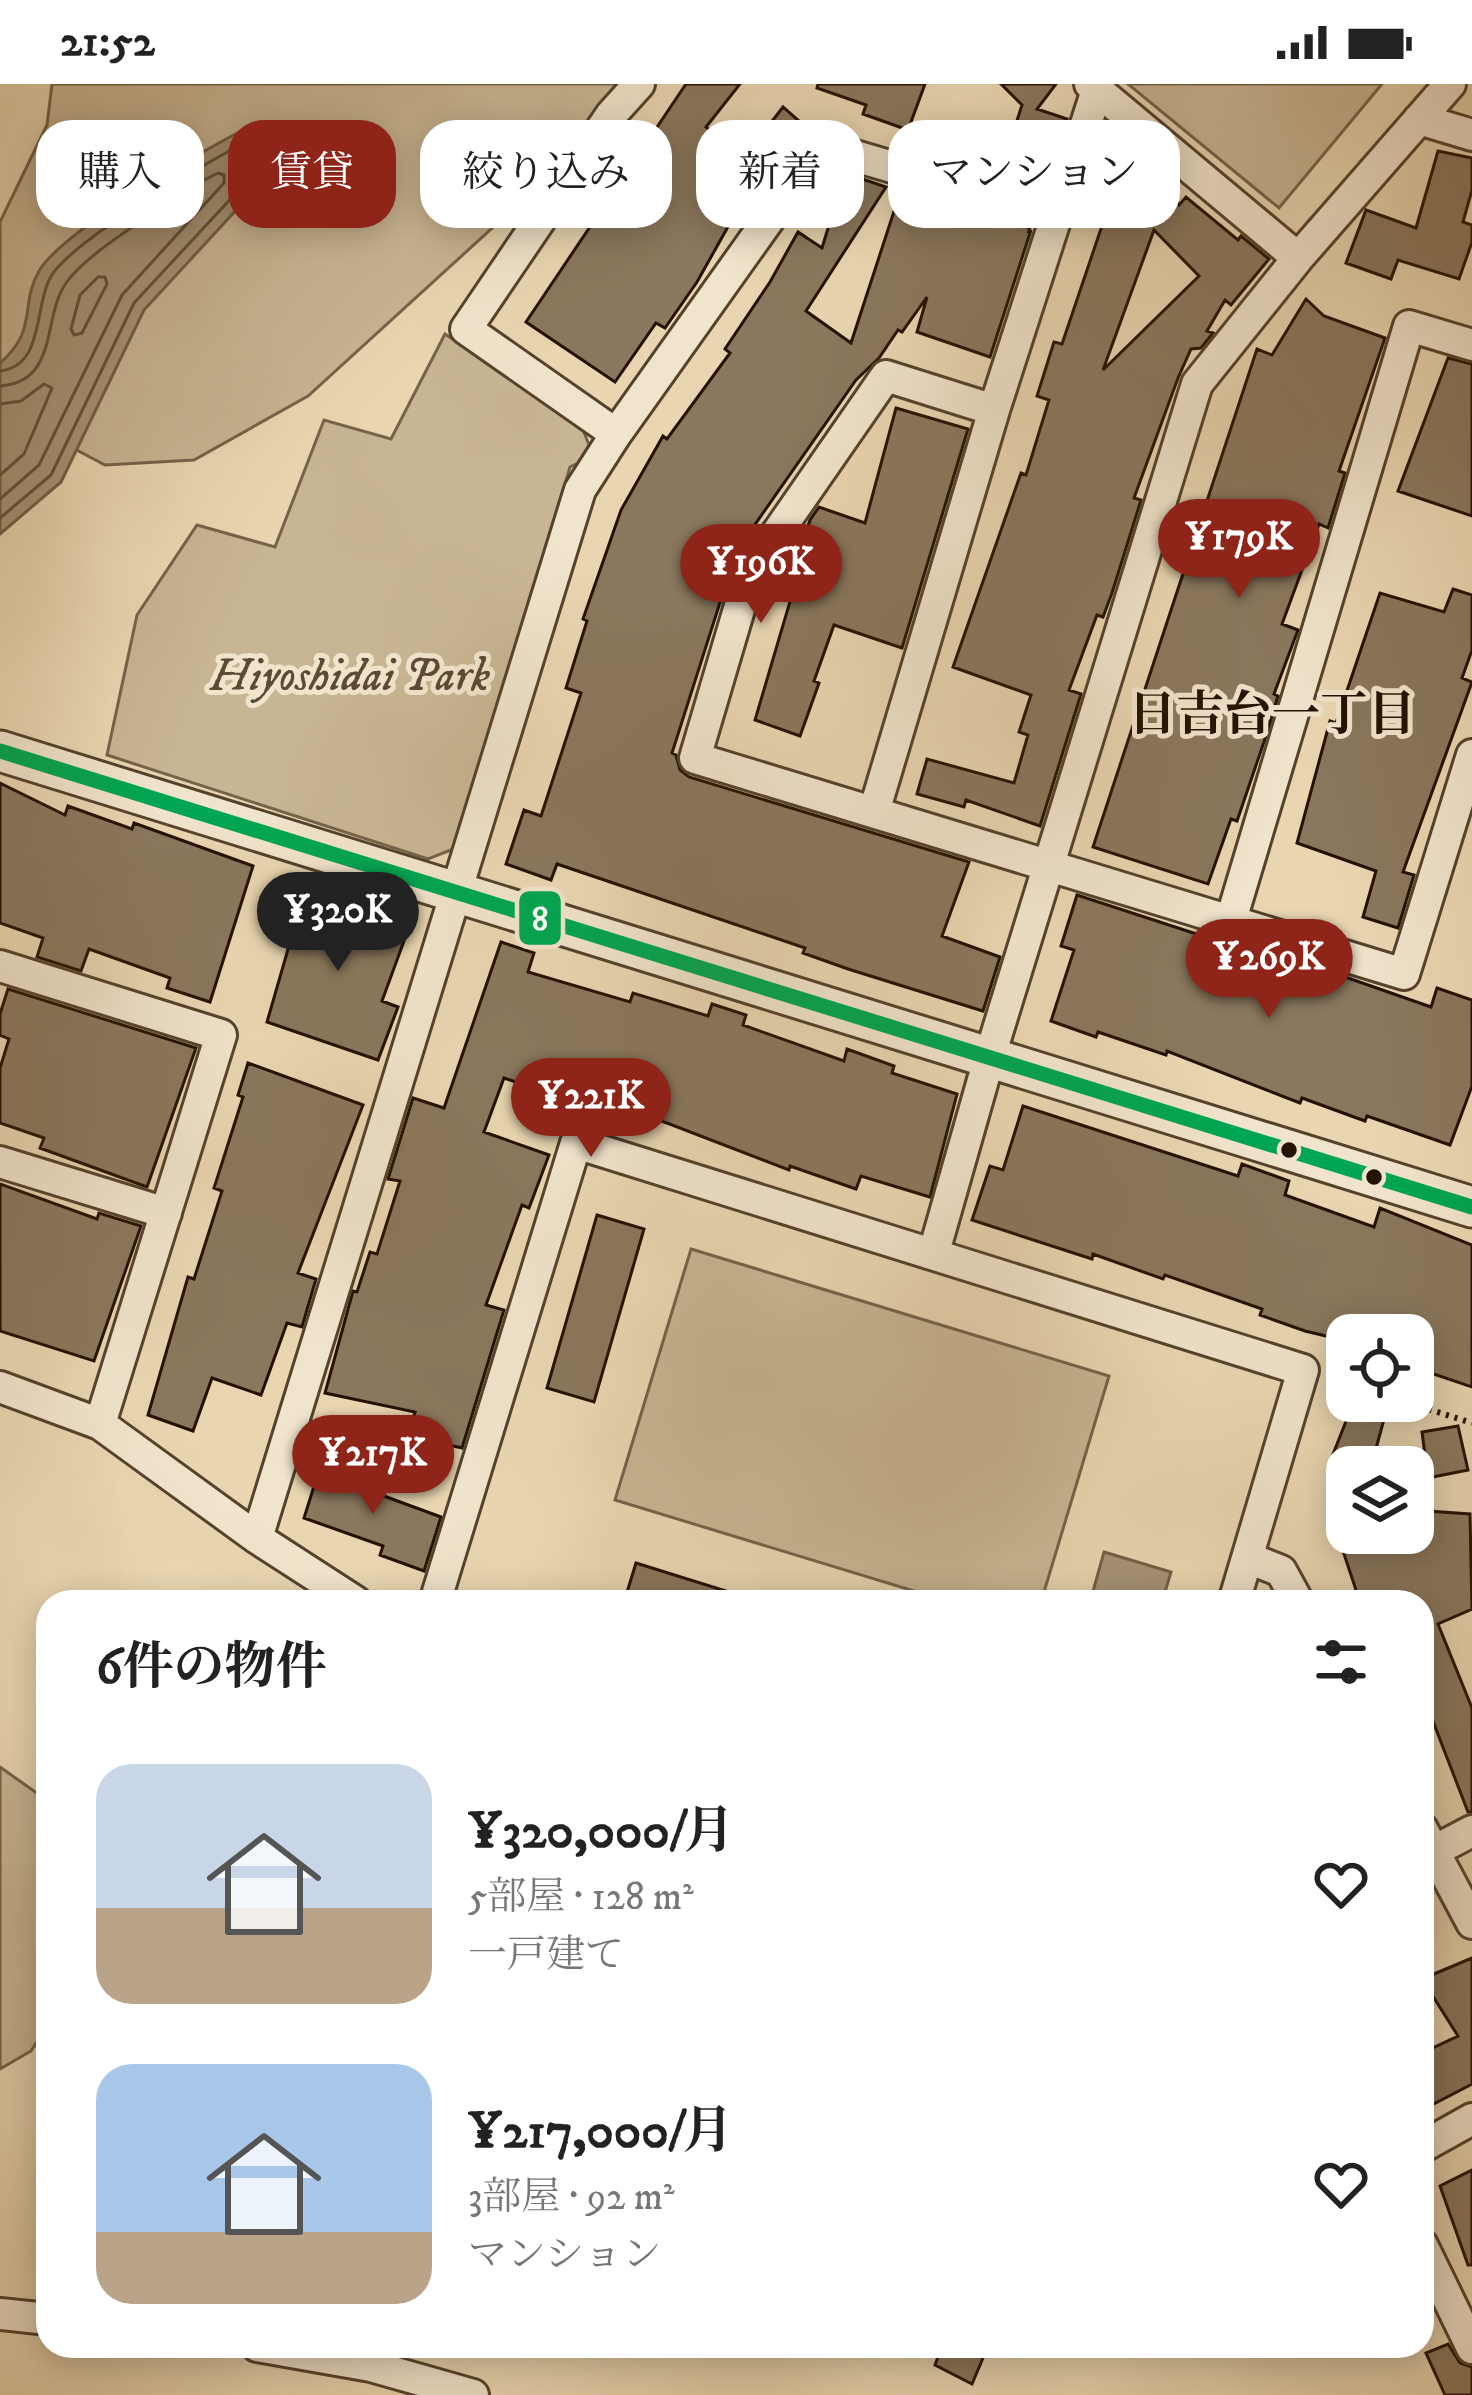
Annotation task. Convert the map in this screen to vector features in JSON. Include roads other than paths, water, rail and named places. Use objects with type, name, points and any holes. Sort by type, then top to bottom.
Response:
[{"type":"street","points":[[616,434],[466,329],[611,115],[639,84]]},
{"type":"street","points":[[934,1252],[989,1058],[1197,384],[1298,258],[1450,84]]},
{"type":"street","points":[[1083,120],[1093,87],[1298,258]]},
{"type":"street","points":[[1420,119],[1472,135]]},
{"type":"street","points":[[257,1538],[580,490],[821,146],[888,166]]},
{"type":"street","points":[[874,812],[1051,228]]},
{"type":"street","points":[[1231,920],[1409,326],[1472,345]]},
{"type":"street","points":[[994,410],[886,376],[750,572],[695,758],[1403,974],[1472,755]]},
{"type":"street","points":[[0,751],[1472,1207]]},
{"type":"street","points":[[0,966],[221,1035],[100,1424]]},
{"type":"street","points":[[438,1590],[576,1143],[1303,1370],[1238,1590]]},
{"type":"street","points":[[0,1162],[166,1213]]},
{"type":"street","points":[[0,1387],[100,1424],[337,1590]]},
{"type":"street","points":[[1248,1558],[1281,1570],[1292,1590]]},
{"type":"street","points":[[1434,1839],[1472,1831]]},
{"type":"street","points":[[1434,1851],[1472,1923]]},
{"type":"street","points":[[1434,2140],[1472,2119]]},
{"type":"street","points":[[1434,2270],[1472,2348]]},
{"type":"street","points":[[0,2314],[36,2317]]},
{"type":"street","points":[[325,2358],[473,2395]]},
{"type":"water","points":[[228,139],[228,219],[144,310],[61,482],[0,534],[0,363],[20,339],[39,271],[85,228],[204,228],[204,153]]},
{"type":"water","points":[[1104,1552],[1171,1572],[1166,1590],[1093,1590]]},
{"type":"district","name":"日吉台一丁目","points":[[1272,716]]},
{"type":"park label","name":"Hiyoshidai Park","points":[[350,677]]}]
